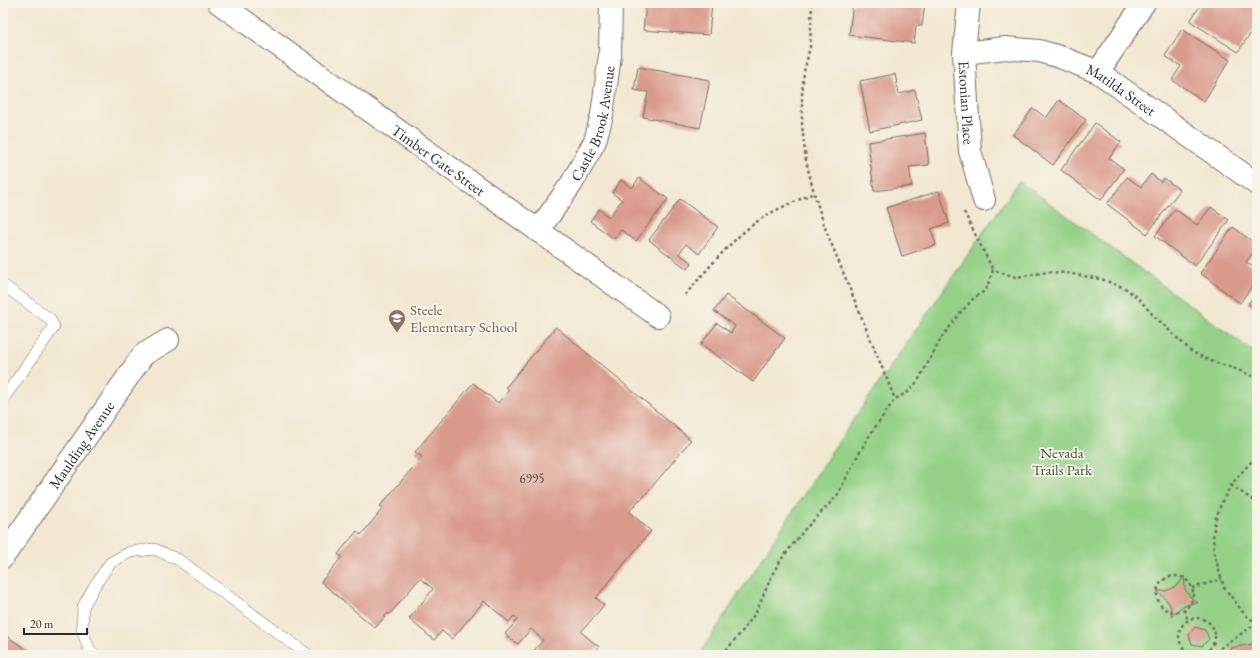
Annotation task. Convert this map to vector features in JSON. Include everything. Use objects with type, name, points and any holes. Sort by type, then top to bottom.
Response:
[{"type":"street","name":"Timber Gate Street","points":[[219,3],[658,316]]},
{"type":"street","name":"Castle Brook Avenue","points":[[538,231],[572,183],[595,141],[602,115],[610,55],[611,3]]},
{"type":"street","name":"Estonian Place","points":[[969,3],[964,53],[970,151],[984,200]]},
{"type":"street","points":[[1098,72],[1144,3]]},
{"type":"street","name":"Matilda Street","points":[[964,53],[1005,48],[1039,51],[1060,57],[1098,72],[1257,184]]},
{"type":"street","name":"Maulding Avenue","points":[[3,557],[143,355],[168,340]]},
{"type":"lane","points":[[3,285],[50,319],[54,327],[3,398]]},
{"type":"lane","points":[[94,655],[89,649],[82,630],[84,607],[94,587],[110,564],[130,552],[154,549],[179,560],[308,655]]},
{"type":"path","points":[[812,3],[810,47],[804,72],[802,94],[802,125],[806,161],[825,228],[895,399]]},
{"type":"path","points":[[685,295],[718,257],[752,226],[776,210],[814,193]]},
{"type":"path","points":[[722,655],[744,630],[756,612],[774,571],[783,557],[805,529],[837,496],[858,455],[895,399],[908,392],[918,381],[942,337],[974,298],[986,290],[993,270],[964,212]]},
{"type":"path","points":[[993,270],[1016,277],[1048,272],[1066,273],[1101,279],[1125,288],[1138,298],[1152,314],[1192,352],[1212,362],[1233,368],[1257,378]]},
{"type":"path","points":[[1210,655],[1257,623],[1245,615],[1224,587],[1214,554],[1214,537],[1215,520],[1231,485],[1252,462],[1257,459]]},
{"type":"path","points":[[1231,485],[1257,503]]},
{"type":"path","points":[[1174,576],[1186,579],[1192,588],[1193,600],[1184,610],[1174,613],[1163,608],[1159,603],[1157,591],[1159,585],[1168,577],[1174,576]]},
{"type":"path","points":[[1192,588],[1222,579]]},
{"type":"path","points":[[1184,610],[1188,620]]},
{"type":"path","points":[[1200,618],[1205,620],[1213,628],[1214,639],[1212,645],[1203,652],[1197,654],[1191,653],[1182,646],[1179,634],[1183,623],[1188,620],[1200,618]]},
{"type":"green space","name":"Nevada Trails Park","points":[[1019,181],[1257,354],[1257,655],[699,655],[838,442]]},
{"type":"building","points":[[646,3],[712,3],[709,35],[643,30]]},
{"type":"building","points":[[853,3],[925,3],[922,26],[916,26],[914,43],[849,35]]},
{"type":"building","points":[[1202,3],[1219,3],[1223,5],[1224,3],[1254,3],[1257,5],[1257,24],[1238,52],[1190,21]]},
{"type":"building","points":[[1182,29],[1230,60],[1204,101],[1172,80],[1181,66],[1165,56]]},
{"type":"building","points":[[638,67],[710,80],[700,128],[643,117],[648,92],[634,90]]},
{"type":"building","points":[[895,74],[899,94],[915,90],[922,120],[870,131],[860,81]]},
{"type":"building","points":[[1059,100],[1086,120],[1053,165],[1013,135],[1033,108],[1046,118]]},
{"type":"building","points":[[1095,123],[1121,142],[1109,158],[1124,169],[1101,200],[1061,170]]},
{"type":"building","points":[[925,133],[929,165],[909,167],[912,186],[874,191],[868,142]]},
{"type":"building","points":[[1151,174],[1161,182],[1164,178],[1180,190],[1147,234],[1107,204],[1127,177],[1141,187]]},
{"type":"building","points":[[639,178],[668,199],[636,241],[621,230],[614,239],[590,221],[599,209],[609,217],[622,200],[612,193],[621,180],[632,188]]},
{"type":"building","points":[[939,191],[949,223],[931,229],[936,245],[902,256],[886,208]]},
{"type":"building","points":[[680,199],[718,227],[699,254],[686,244],[679,254],[692,263],[687,269],[649,240]]},
{"type":"building","points":[[1211,207],[1229,220],[1195,266],[1155,236],[1175,209],[1197,225]]},
{"type":"building","points":[[1233,227],[1257,245],[1246,262],[1257,270],[1257,279],[1240,303],[1200,273]]},
{"type":"building","points":[[1257,291],[1257,310],[1248,304]]},
{"type":"building","points":[[726,295],[785,338],[753,382],[701,344],[717,323],[731,333],[735,326],[714,311]]},
{"type":"building","name":"Steele Elementary School","points":[[556,327],[691,440],[641,500],[640,499],[629,512],[651,531],[596,598],[604,605],[581,632],[599,647],[592,655],[559,655],[560,653],[556,650],[552,655],[532,655],[531,654],[543,640],[531,629],[518,644],[505,634],[518,619],[514,616],[509,622],[484,601],[452,639],[442,631],[434,640],[409,619],[433,589],[420,578],[389,615],[388,613],[375,628],[321,582],[342,557],[338,554],[357,531],[361,535],[383,508],[380,506],[422,457],[415,452],[473,383],[498,403],[509,390],[506,387]]},
{"type":"building","points":[[1184,576],[1185,589],[1190,597],[1198,603],[1183,606],[1175,612],[1172,617],[1171,607],[1166,599],[1157,591],[1171,589],[1180,583]]},
{"type":"building","points":[[1195,627],[1205,630],[1209,639],[1202,646],[1192,644],[1189,635]]},
{"type":"building","points":[[4,634],[34,655],[3,655]]},
{"type":"building","points":[[1257,643],[1257,655],[1231,655],[1230,648]]},
{"type":"place","name":"Steele Elementary School","points":[[397,333]]}]
